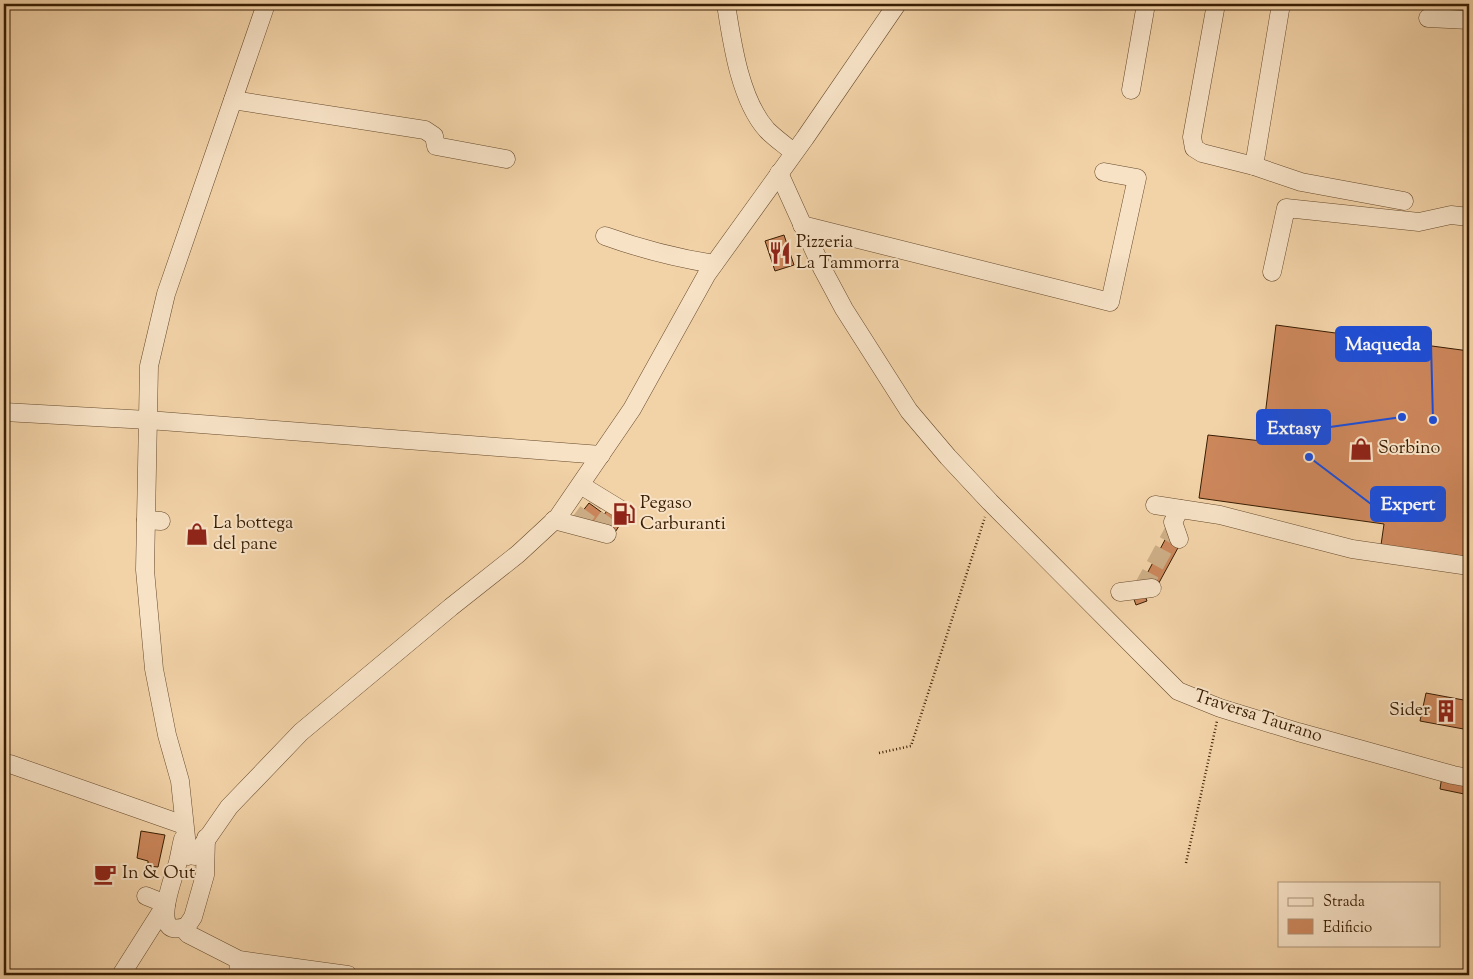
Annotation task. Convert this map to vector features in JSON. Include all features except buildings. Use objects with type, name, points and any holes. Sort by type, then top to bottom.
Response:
[{"type":"street","points":[[138,948],[149,938],[183,924],[206,875],[192,860],[184,828],[180,781],[154,669],[145,570],[153,520],[148,420],[149,366],[166,294],[266,4]]},
{"type":"street","points":[[726,4],[732,46],[750,104],[767,129],[793,152]]},
{"type":"street","points":[[121,975],[208,835],[229,807],[301,732],[451,607],[518,554],[554,520],[602,455],[632,409],[707,274],[756,214],[793,152],[897,4]]},
{"type":"street","points":[[1131,90],[1146,4]]},
{"type":"street","points":[[1216,4],[1192,137],[1194,148],[1202,153],[1254,166],[1301,182],[1404,202]]},
{"type":"street","points":[[1254,166],[1281,4]]},
{"type":"street","points":[[1428,18],[1469,20]]},
{"type":"street","points":[[233,100],[425,130],[434,136],[436,146],[506,159]]},
{"type":"street","points":[[802,225],[1110,302],[1137,178],[1104,172]]},
{"type":"street","name":"Traversa Taurano","points":[[779,173],[822,268],[844,309],[909,410],[948,457],[1178,691],[1220,708],[1298,732],[1453,776],[1469,778]]},
{"type":"street","points":[[1272,272],[1286,208],[1419,222],[1451,215],[1469,217]]},
{"type":"street","points":[[605,236],[681,259],[714,264]]},
{"type":"street","points":[[4,412],[148,420],[602,455]]},
{"type":"street","points":[[583,482],[587,489],[623,511]]},
{"type":"street","points":[[1156,505],[1220,515],[1352,549],[1469,566]]},
{"type":"street","points":[[1179,539],[1173,522],[1180,509]]},
{"type":"street","points":[[554,520],[607,534]]},
{"type":"street","points":[[1120,592],[1152,588]]},
{"type":"street","points":[[4,766],[10,764],[132,815],[184,828],[196,834],[208,835]]},
{"type":"street","points":[[146,896],[166,904]]},
{"type":"street","points":[[166,904],[165,916],[167,924],[183,924]]},
{"type":"street","points":[[183,924],[188,934],[203,942],[239,968],[348,975]]},
{"type":"path","points":[[879,753],[911,746],[994,505]]},
{"type":"path","points":[[1186,863],[1220,708]]},
{"type":"tunnel","points":[[577,526],[599,496]]},
{"type":"tunnel","points":[[598,531],[616,506]]},
{"type":"tunnel","points":[[1142,589],[1175,528]]},
{"type":"place","name":"Pizzeria La Tammorra","points":[[780,253]]},
{"type":"place","name":"Extasy","points":[[1402,417]]},
{"type":"place","name":"Maqueda","points":[[1433,420]]},
{"type":"place","name":"Sorbino","points":[[1361,449]]},
{"type":"place","name":"Expert","points":[[1309,457]]},
{"type":"place","name":"Pegaso Carburanti","points":[[624,514]]},
{"type":"place","name":"La bottega del pane","points":[[197,534]]},
{"type":"place","name":"Sider","points":[[1446,711]]},
{"type":"place","name":"In & Out","points":[[105,874]]}]
